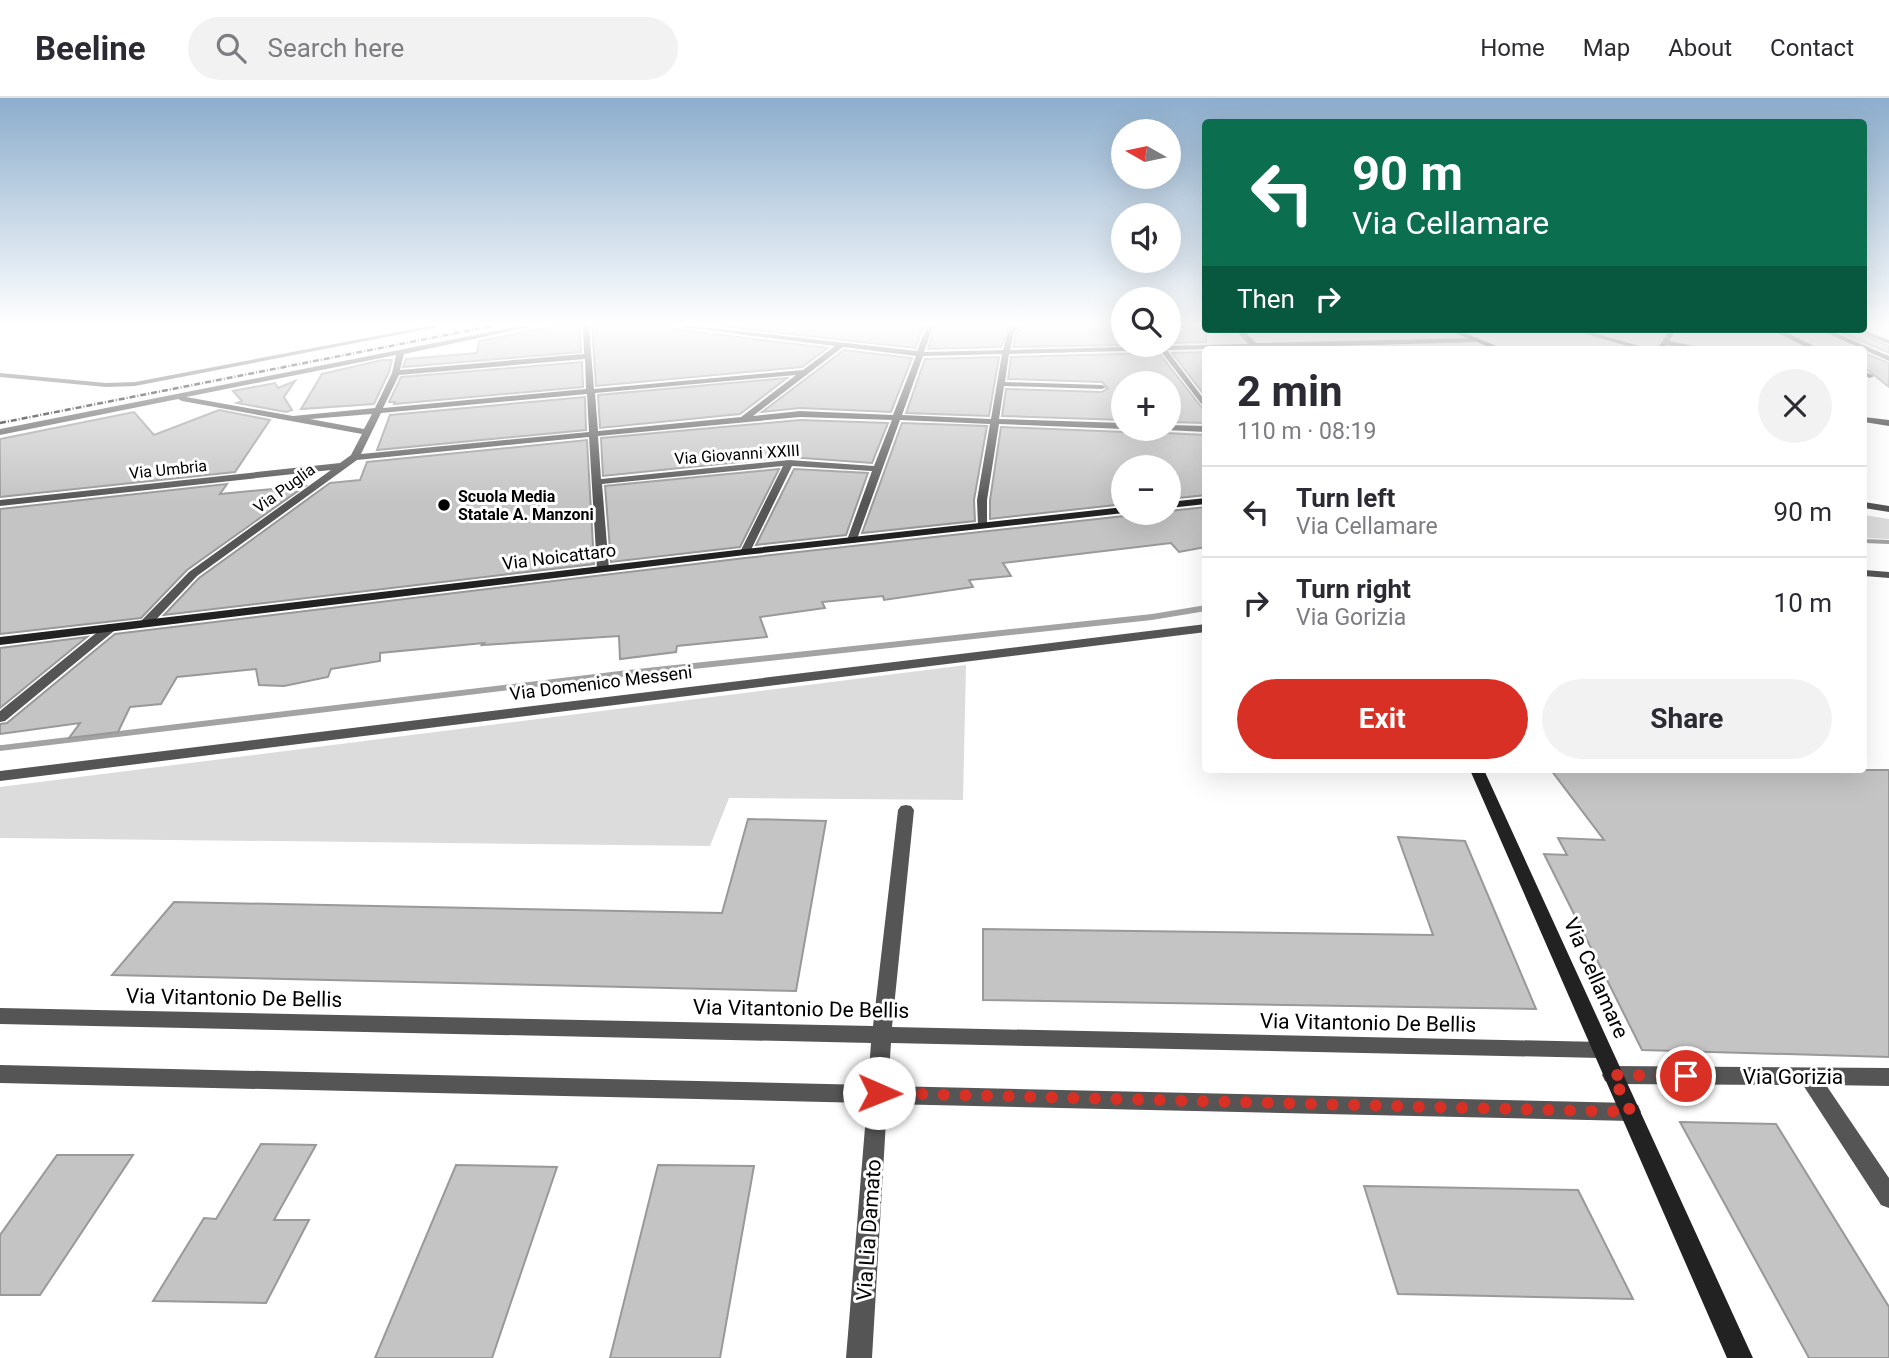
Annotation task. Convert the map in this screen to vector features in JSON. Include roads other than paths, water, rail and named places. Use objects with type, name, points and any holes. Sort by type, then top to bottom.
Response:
[{"type":"street","points":[[0,432],[237,385]]},
{"type":"street","points":[[390,385],[355,457],[800,414],[1111,426]]},
{"type":"street","points":[[590,385],[603,569]]},
{"type":"street","points":[[296,418],[675,385]]},
{"type":"street","points":[[744,419],[790,385]]},
{"type":"street","points":[[852,540],[910,385]]},
{"type":"street","points":[[983,525],[982,500],[1001,385]]},
{"type":"street","points":[[1028,385],[1102,387]]},
{"type":"street","points":[[1189,385],[1202,403]]},
{"type":"street","points":[[173,398],[366,432]]},
{"type":"street","points":[[1867,420],[1889,424]]},
{"type":"street","points":[[1181,428],[1202,429]]},
{"type":"street","name":"Via Puglia","points":[[146,623],[193,574],[355,457]]},
{"type":"street","points":[[745,552],[789,463]]},
{"type":"street","name":"Via Giovanni XXIII","points":[[597,482],[789,463],[879,469]]},
{"type":"street","name":"Via Umbria","points":[[0,503],[340,466]]},
{"type":"street","points":[[1181,504],[1202,501]]},
{"type":"street","points":[[1867,505],[1889,509]]},
{"type":"street","name":"Via Noicattaro","points":[[0,641],[1111,511]]},
{"type":"street","points":[[1867,573],[1889,575]]},
{"type":"street","points":[[0,718],[110,628]]},
{"type":"street","name":"Via Domenico Messeni","points":[[0,776],[1202,628]]},
{"type":"street","name":"Via Cellamare","points":[[1478,773],[1740,1358]]},
{"type":"street","name":"Via Lia Damato","points":[[859,1358],[882,1033],[906,810]]},
{"type":"street","name":"Via Vitantonio De Bellis","points":[[0,1016],[1601,1050]]},
{"type":"street","points":[[0,1074],[1631,1112]]},
{"type":"street","name":"Via Gorizia","points":[[1612,1075],[1810,1079],[1889,1077]]},
{"type":"street","points":[[1810,1079],[1889,1197]]},
{"type":"waterway","points":[[1867,541],[1889,542]]},
{"type":"waterway","points":[[2,748],[628,673],[1152,617],[1202,609]]},
{"type":"railway","points":[[0,423],[194,385]]},
{"type":"place","name":"Scuola Media Statale A. Manzoni","points":[[444,505]]}]
